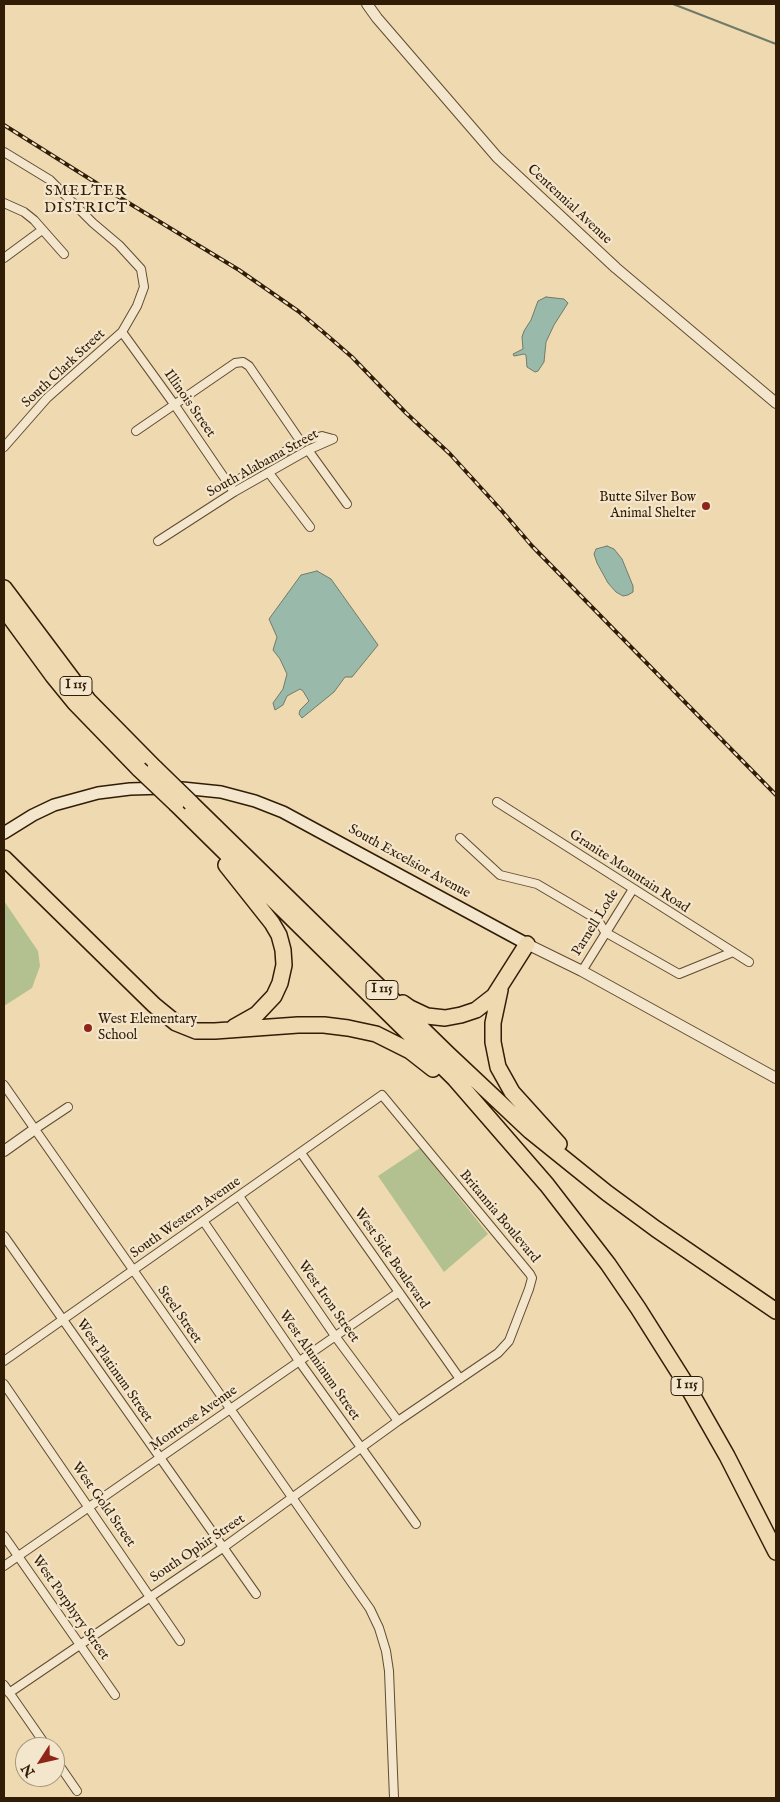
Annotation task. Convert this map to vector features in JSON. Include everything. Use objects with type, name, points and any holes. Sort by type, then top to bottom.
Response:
[{"type":"highway","name":"I 115","points":[[4,588],[83,694],[155,768],[181,804],[444,1068],[548,1185],[638,1308],[686,1384],[727,1456],[776,1552]]},
{"type":"highway","name":"I 115","points":[[4,609],[70,696],[139,769],[181,804],[322,931],[491,1095],[530,1130],[607,1193],[776,1311]]},
{"type":"highway","points":[[181,804],[264,912],[278,935],[283,950],[284,964],[280,983],[274,996],[257,1014],[224,1031]]},
{"type":"highway","points":[[4,858],[154,1005],[176,1023],[196,1031],[324,1025],[376,1034],[410,1051],[426,1062],[507,1140]]},
{"type":"highway","points":[[322,931],[410,1008],[427,1016],[445,1018],[476,1010],[494,996],[527,944]]},
{"type":"highway","points":[[501,986],[494,1017],[492,1042],[502,1077],[524,1107],[607,1193]]},
{"type":"main road","name":"South Excelsior Avenue","points":[[4,833],[33,815],[54,805],[98,793],[140,788],[182,788],[221,792],[255,801],[283,812],[527,944]]},
{"type":"street","name":"Centennial Avenue","points":[[367,4],[497,157],[616,268],[776,404]]},
{"type":"street","name":"South Clark Street","points":[[4,152],[50,180],[93,224],[119,245],[141,269],[144,287],[137,306],[122,332],[46,398],[4,448]]},
{"type":"street","points":[[4,202],[24,212],[64,254]]},
{"type":"street","points":[[4,258],[42,230]]},
{"type":"street","name":"Illinois Street","points":[[122,332],[234,492]]},
{"type":"street","points":[[136,431],[235,363],[243,362],[250,366],[301,442]]},
{"type":"street","name":"South Alabama Street","points":[[158,541],[234,492],[308,450],[333,439],[322,436],[301,442],[229,485]]},
{"type":"street","points":[[308,450],[347,504]]},
{"type":"street","points":[[269,473],[310,527]]},
{"type":"street","name":"Granite Mountain Road","points":[[497,802],[749,962]]},
{"type":"street","points":[[460,838],[500,875],[537,884],[598,920],[605,932],[679,974],[733,952]]},
{"type":"street","name":"Parnell Lode","points":[[582,971],[633,888]]},
{"type":"street","name":"South Excelsior Avenue","points":[[527,944],[582,971],[776,1078]]},
{"type":"street","name":"Steel Street","points":[[4,1085],[229,1410],[370,1609],[386,1650],[389,1670],[394,1798]]},
{"type":"street","name":"South Western Avenue","points":[[4,1361],[382,1095]]},
{"type":"street","name":"Britannia Boulevard","points":[[382,1095],[532,1278],[506,1346],[460,1379]]},
{"type":"street","points":[[4,1151],[68,1107]]},
{"type":"street","name":"West Side Boulevard","points":[[301,1153],[460,1379]]},
{"type":"street","name":"West Iron Street","points":[[240,1196],[336,1336],[398,1421]]},
{"type":"street","name":"West Aluminum Street","points":[[204,1222],[299,1361],[416,1524]]},
{"type":"street","name":"West Platinum Street","points":[[4,1236],[256,1594]]},
{"type":"street","name":"Montrose Avenue","points":[[4,1566],[399,1292]]},
{"type":"street","name":"South Ophir Street","points":[[9,1693],[224,1547],[398,1421],[460,1379]]},
{"type":"street","name":"West Gold Street","points":[[4,1384],[180,1641]]},
{"type":"street","name":"West Porphyry Street","points":[[4,1536],[115,1695]]},
{"type":"street","points":[[4,1685],[40,1737]]},
{"type":"street","points":[[65,1774],[77,1791]]},
{"type":"green space","points":[[4,901],[38,951],[40,966],[32,988],[4,1006]]},
{"type":"green space","points":[[420,1148],[488,1234],[444,1272],[378,1176]]},
{"type":"shaded area","points":[[546,297],[564,299],[568,303],[546,342],[544,362],[538,371],[535,372],[527,367],[526,355],[514,356],[513,354],[523,349],[522,337],[524,331],[531,320],[538,301]]},
{"type":"shaded area","points":[[607,546],[614,549],[622,559],[633,586],[633,592],[628,595],[623,596],[616,592],[608,583],[597,563],[594,554],[596,549]]},
{"type":"shaded area","points":[[317,571],[331,579],[378,645],[352,677],[345,677],[334,692],[302,718],[299,714],[300,710],[309,701],[300,689],[287,696],[283,705],[275,710],[273,703],[283,689],[287,674],[280,659],[273,650],[277,637],[269,619],[301,575]]},
{"type":"waterway","points":[[673,4],[776,44]]},
{"type":"railway","points":[[4,125],[239,270],[298,311],[352,357],[406,413],[450,454],[532,546],[776,795]]},
{"type":"place","name":"Butte Silver Bow Animal Shelter","points":[[706,506]]},
{"type":"place","name":"West Elementary School","points":[[88,1028]]},
{"type":"district","name":"SMELTER DISTRICT","points":[[86,200]]}]
